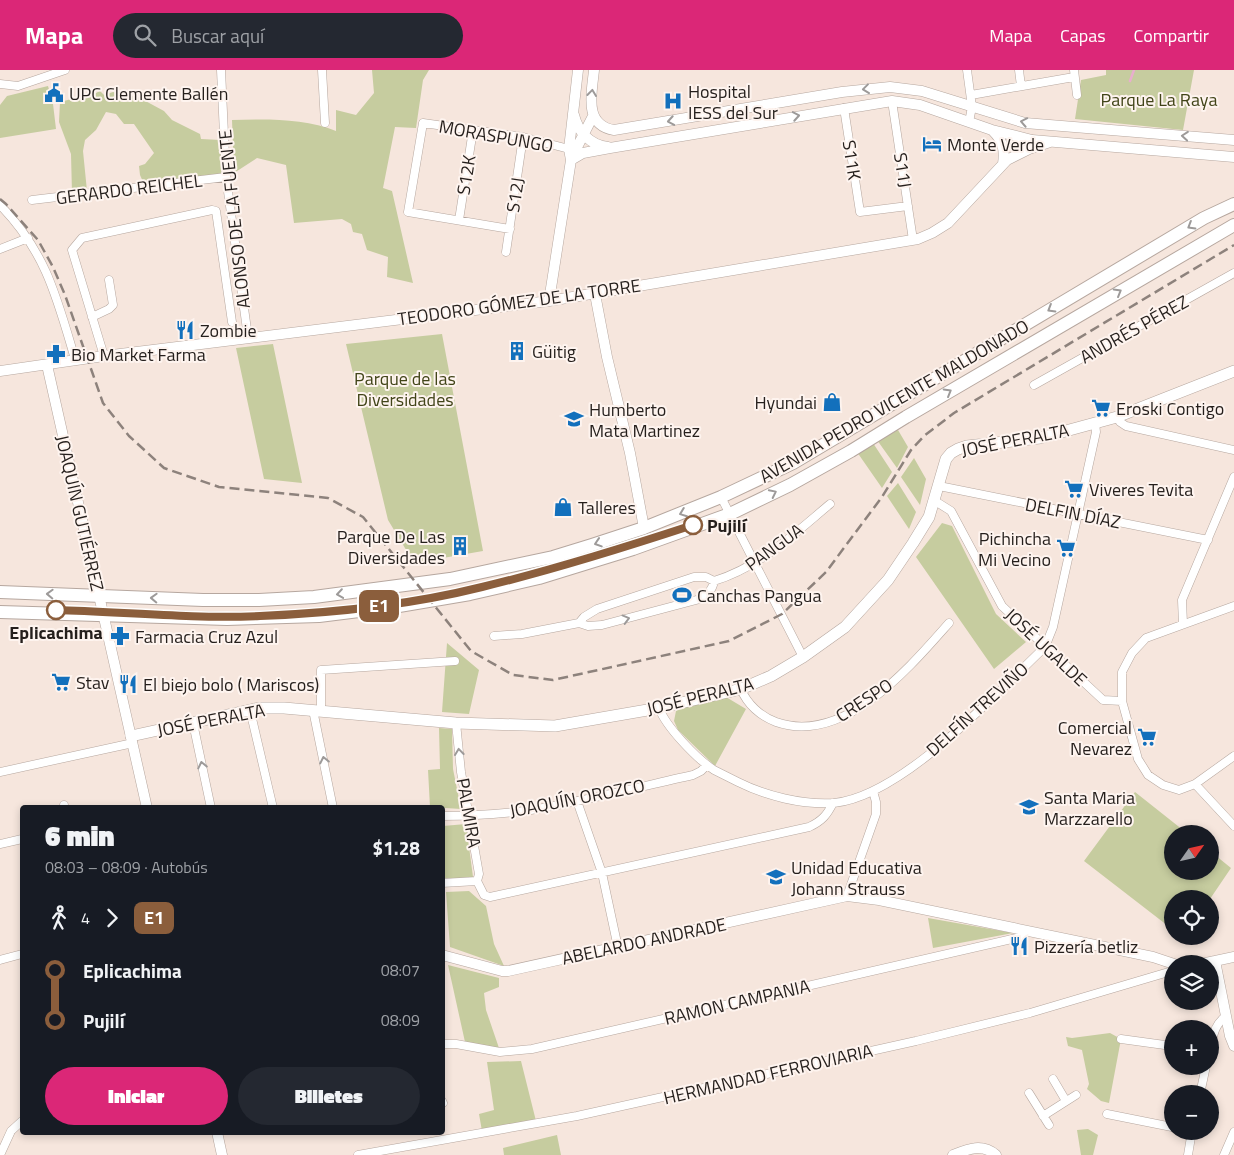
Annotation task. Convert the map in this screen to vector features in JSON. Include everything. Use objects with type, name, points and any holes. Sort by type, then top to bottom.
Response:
[{"type":"main road","name":"AVENIDA PEDRO VICENTE MALDONADO","points":[[0,592],[259,600],[314,597],[424,584],[553,557],[644,528],[722,497],[794,463],[1204,218],[1234,204]]},
{"type":"main road","name":"AVENIDA PEDRO VICENTE MALDONADO","points":[[0,612],[227,618],[319,616],[470,594],[539,578],[633,550],[730,514],[790,485],[1234,225]]},
{"type":"main road","name":"JOSÉ PERALTA","points":[[132,739],[250,710],[276,708],[456,723],[554,726],[659,708],[741,689],[771,676],[846,627],[888,580],[929,517],[939,486],[943,465],[951,453],[958,448],[1040,438],[1117,417],[1234,371]]},
{"type":"street","points":[[0,84],[18,86],[65,70]]},
{"type":"street","name":"ALONSO DE LA FUENTE","points":[[221,70],[226,177],[248,337]]},
{"type":"street","points":[[322,70],[324,123]]},
{"type":"street","points":[[571,160],[569,149],[578,70]]},
{"type":"street","points":[[594,70],[591,101],[594,116],[598,122],[610,130],[620,130],[842,92],[890,88],[922,91],[1025,123],[1234,140]]},
{"type":"street","points":[[967,70],[972,107],[969,122]]},
{"type":"street","points":[[1019,70],[1021,86]]},
{"type":"street","points":[[971,95],[1021,86],[1074,73],[1077,95]]},
{"type":"street","points":[[571,160],[583,153],[610,148],[892,101],[920,105],[992,130],[1032,140],[1234,157]]},
{"type":"street","name":"S11J","points":[[892,101],[913,240]]},
{"type":"street","points":[[573,106],[575,119],[583,135],[596,144],[610,148]]},
{"type":"street","name":"S11K","points":[[844,108],[860,212],[908,206]]},
{"type":"street","points":[[550,302],[571,160],[594,116]]},
{"type":"street","name":"MORASPUNGO","points":[[459,220],[408,212],[423,123],[523,137],[569,149]]},
{"type":"street","name":"S12K","points":[[459,220],[473,130]]},
{"type":"street","points":[[992,130],[1003,146],[1005,162]]},
{"type":"street","name":"S12J","points":[[506,252],[523,137]]},
{"type":"street","name":"TEODORO GÓMEZ DE LA TORRE","points":[[0,371],[75,359],[248,337],[550,302],[913,240],[932,233],[948,223],[1014,150],[1032,140]]},
{"type":"street","name":"TEODORO GÓMEZ DE LA TORRE","points":[[1005,162],[1029,149],[1050,142]]},
{"type":"street","name":"GERARDO REICHEL","points":[[32,200],[226,177]]},
{"type":"street","points":[[0,205],[28,238],[48,274],[75,359]]},
{"type":"street","points":[[104,356],[72,250],[82,238],[212,210],[216,211],[232,322]]},
{"type":"street","points":[[459,220],[510,229]]},
{"type":"street","points":[[0,249],[28,238]]},
{"type":"street","name":"ANDRÉS PÉREZ","points":[[1034,385],[1234,273]]},
{"type":"street","points":[[92,317],[113,305],[109,280]]},
{"type":"street","points":[[595,294],[630,453],[644,528]]},
{"type":"street","name":"JOAQUÍN GUTIÉRREZ","points":[[46,364],[146,805]]},
{"type":"street","points":[[1117,417],[1126,426],[1234,450]]},
{"type":"street","name":"DELFÍN TREVIÑO","points":[[659,708],[669,726],[707,765],[766,794],[789,799],[833,803],[855,798],[873,791],[912,767],[948,740],[1045,647],[1053,627],[1078,515],[1096,432],[1095,423]]},
{"type":"street","points":[[1183,624],[1182,600],[1234,477]]},
{"type":"street","name":"DELFIN DÍAZ","points":[[939,486],[1208,540]]},
{"type":"street","points":[[722,497],[803,656]]},
{"type":"street","name":"JOSÉ UGALDE","points":[[934,501],[951,510],[1002,606],[1103,700],[1122,701]]},
{"type":"street","name":"PANGUA","points":[[579,623],[584,617],[597,609],[694,578],[706,577],[714,581],[732,576],[756,563],[780,546],[830,504]]},
{"type":"street","name":"PANGUA","points":[[494,636],[522,634],[579,623],[588,626],[602,626],[700,599],[713,588],[714,581]]},
{"type":"street","points":[[1234,606],[1146,638],[1132,653],[1122,672],[1122,701],[1138,760],[1148,775],[1163,785],[1179,790],[1196,784],[1234,756]]},
{"type":"street","name":"CRESPO","points":[[741,689],[745,699],[754,709],[772,721],[784,725],[810,726],[832,721],[853,711],[891,684],[918,658],[949,623]]},
{"type":"street","points":[[333,805],[317,711],[320,670],[455,661]]},
{"type":"street","points":[[250,710],[272,805]]},
{"type":"street","points":[[193,723],[210,805]]},
{"type":"street","name":"PALMIRA","points":[[456,723],[478,874],[477,881]]},
{"type":"street","name":"JOSÉ PERALTA","points":[[0,772],[132,739]]},
{"type":"street","name":"JOAQUÍN OROZCO","points":[[445,816],[470,816],[530,810],[577,801],[693,775],[707,765]]},
{"type":"street","points":[[1196,784],[1234,826]]},
{"type":"street","points":[[873,791],[876,802],[876,814],[847,896],[879,900],[1164,961]]},
{"type":"street","points":[[577,801],[602,873],[617,942]]},
{"type":"street","points":[[445,883],[477,881],[484,894],[490,897],[810,827],[826,816],[833,803]]},
{"type":"street","points":[[0,844],[20,839]]},
{"type":"street","name":"ABELARDO ANDRADE","points":[[445,956],[508,971],[847,896]]},
{"type":"street","name":"RAMON CAMPANIA","points":[[445,1044],[456,1044],[500,1052],[532,1048],[1021,937],[1028,931]]},
{"type":"street","points":[[0,960],[20,955]]},
{"type":"street","points":[[1219,960],[1234,957]]},
{"type":"street","name":"HERMANDAD FERROVIARIA","points":[[358,1155],[577,1116],[792,1069],[1030,1014],[1164,973]]},
{"type":"street","points":[[1219,983],[1225,1017],[1234,1046]]},
{"type":"street","points":[[1219,1022],[1225,1017]]},
{"type":"street","points":[[1121,1039],[1164,1045]]},
{"type":"street","points":[[1053,1079],[1066,1101]]},
{"type":"street","points":[[1029,1093],[1048,1125]]},
{"type":"street","points":[[1043,1116],[1076,1095]]},
{"type":"street","points":[[1107,1114],[1164,1125]]},
{"type":"street","points":[[0,1155],[11,1131],[20,1123]]},
{"type":"street","points":[[1224,1155],[1234,1132]]},
{"type":"street","points":[[218,1135],[222,1155]]},
{"type":"street","points":[[1188,1155],[1190,1140]]},
{"type":"street","points":[[953,1155],[971,1148],[982,1148],[996,1155]]},
{"type":"green space","points":[[372,70],[429,70],[423,80],[416,128],[395,127],[383,188],[392,191],[413,283],[387,277],[388,257],[367,250],[362,234],[353,232],[351,224],[342,219],[294,223],[286,165],[257,158],[234,173],[232,120],[298,122],[336,131],[336,110],[356,115],[374,93]]},
{"type":"green space","name":"Parque La Raya","points":[[1106,70],[1194,70],[1183,130],[1075,119],[1081,80],[1106,75]]},
{"type":"green space","points":[[48,86],[53,104],[56,129],[0,138],[0,105],[7,96]]},
{"type":"green space","points":[[91,90],[94,94],[100,91],[104,95],[113,92],[138,97],[164,111],[172,120],[200,134],[201,139],[220,140],[223,177],[144,184],[139,166],[145,164],[154,153],[134,124],[124,124],[116,114],[106,112],[96,130],[85,140],[83,151],[87,191],[72,193],[71,154],[59,122],[60,102],[87,95]]},
{"type":"green space","name":"Parque de las Diversidades","points":[[442,334],[483,551],[414,563],[388,520],[346,344]]},
{"type":"green space","points":[[273,344],[302,483],[264,479],[236,348]]},
{"type":"green space","points":[[898,430],[908,447],[897,468],[877,440]]},
{"type":"green space","points":[[873,443],[892,472],[882,488],[857,452]]},
{"type":"green space","points":[[914,458],[926,479],[920,505],[901,477]]},
{"type":"green space","points":[[898,483],[916,512],[909,529],[887,496]]},
{"type":"green space","points":[[942,523],[952,526],[996,614],[1026,642],[994,669],[916,557]]},
{"type":"green space","points":[[447,643],[479,670],[469,714],[442,712]]},
{"type":"green space","points":[[726,697],[746,709],[715,766],[678,730],[674,721],[676,711],[683,706]]},
{"type":"green space","points":[[439,728],[452,729],[453,769],[461,809],[445,808],[445,805],[430,805],[428,770],[440,769]]},
{"type":"green space","points":[[1135,792],[1177,825],[1164,825],[1164,880],[1219,880],[1219,858],[1231,868],[1216,890],[1164,890],[1164,923],[1084,861]]},
{"type":"green space","points":[[466,824],[473,877],[471,879],[445,878],[445,826]]},
{"type":"green space","points":[[469,891],[486,906],[494,944],[504,966],[450,947],[446,892]]},
{"type":"green space","points":[[928,918],[1013,933],[933,948]]},
{"type":"green space","points":[[448,965],[499,978],[499,987],[484,993],[486,1010],[499,1048],[465,1042]]},
{"type":"green space","points":[[1110,1033],[1121,1039],[1109,1103],[1101,1101],[1087,1089],[1089,1084],[1082,1050],[1068,1046],[1066,1037],[1072,1038]]},
{"type":"green space","points":[[521,1061],[536,1121],[482,1131],[479,1114],[494,1110],[487,1062]]},
{"type":"green space","points":[[1088,1129],[1098,1135],[1093,1155],[1081,1155],[1077,1130]]},
{"type":"green space","points":[[557,1135],[561,1155],[504,1155],[503,1148]]},
{"type":"waterway","points":[[1130,81],[1134,70]]},
{"type":"railway","points":[[0,199],[38,240],[53,267],[65,295],[103,403],[129,436],[164,468],[219,487],[328,498],[363,517],[471,651],[513,675],[553,680],[729,641],[782,614],[826,572],[882,497],[911,450],[924,436],[954,413],[1234,245]]},
{"type":"bus line","name":"E1","points":[[56,610],[191,617],[260,616],[311,613],[413,601],[481,588],[552,569],[632,546],[693,525]]},
{"type":"place","name":"UPC Clemente Ballén","points":[[54,93]]},
{"type":"place","name":"Hospital IESS del Sur","points":[[673,101]]},
{"type":"place","name":"Monte Verde","points":[[932,144]]},
{"type":"place","name":"Zombie","points":[[185,330]]},
{"type":"place","name":"Güitig","points":[[517,351]]},
{"type":"place","name":"Bio Market Farma","points":[[56,354]]},
{"type":"place","name":"Hyundai","points":[[832,402]]},
{"type":"place","name":"Eroski Contigo","points":[[1101,408]]},
{"type":"place","name":"Humberto Mata Martinez","points":[[574,419]]},
{"type":"place","name":"Viveres Tevita","points":[[1074,489]]},
{"type":"place","name":"Talleres","points":[[563,507]]},
{"type":"place","name":"Pujilí","points":[[693,525]]},
{"type":"place","name":"Parque De Las Diversidades","points":[[460,546]]},
{"type":"place","name":"Pichincha Mi Vecino","points":[[1066,548]]},
{"type":"place","name":"Canchas Pangua","points":[[682,595]]},
{"type":"place","name":"Eplicachima","points":[[56,610]]},
{"type":"place","name":"Farmacia Cruz Azul","points":[[120,636]]},
{"type":"place","name":"Stav","points":[[61,682]]},
{"type":"place","name":"El biejo bolo ( Mariscos)","points":[[128,684]]},
{"type":"place","name":"Comercial Nevarez","points":[[1147,737]]},
{"type":"place","name":"Santa Maria Marzzarello","points":[[1029,807]]},
{"type":"place","name":"Unidad Educativa Johann Strauss","points":[[776,877]]},
{"type":"place","name":"Pizzería betliz","points":[[1019,946]]}]
